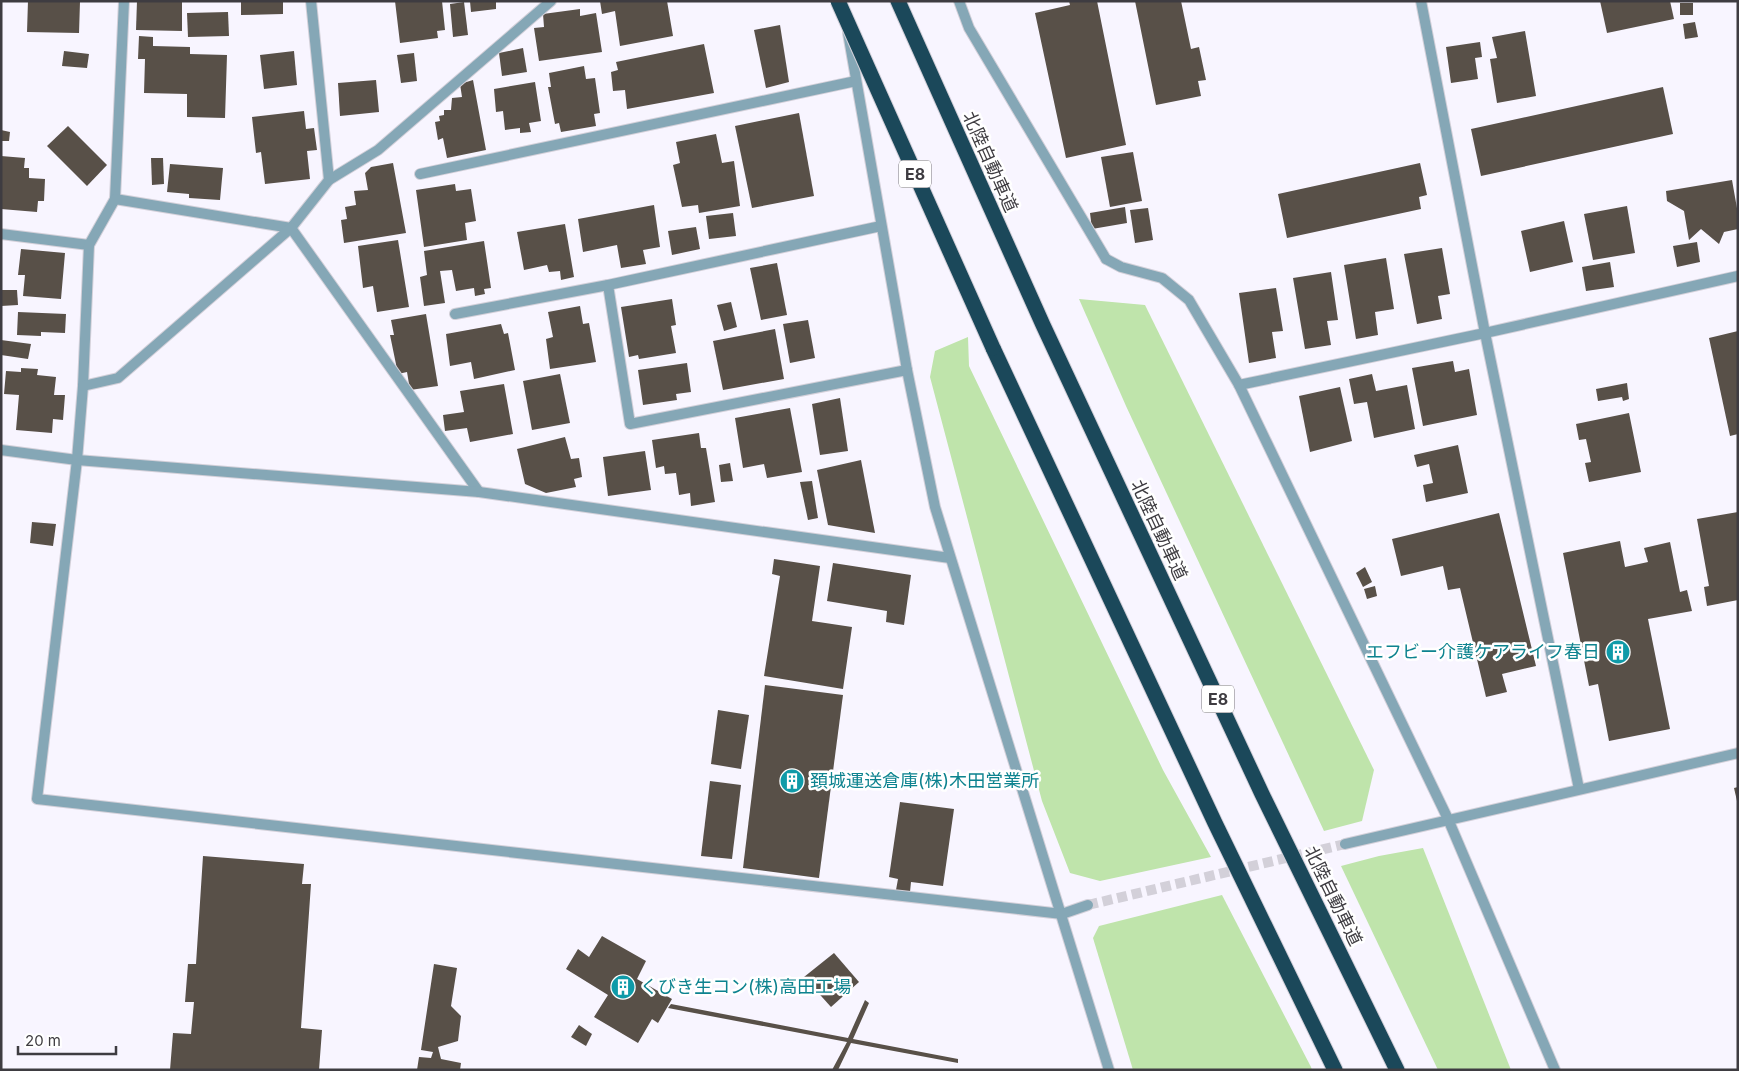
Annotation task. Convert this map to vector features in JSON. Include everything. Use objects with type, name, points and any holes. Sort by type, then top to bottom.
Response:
[{"type":"highway","name":"E8","points":[[838,1],[993,348],[1215,823],[1335,1070]]},
{"type":"highway","name":"北陸自動車道","points":[[898,1],[1043,325],[1262,794],[1396,1070]]},
{"type":"street","points":[[124,1],[114,199],[89,246],[83,386],[77,460],[37,799],[1062,914],[1088,905]]},
{"type":"street","points":[[311,1],[329,180]]},
{"type":"street","points":[[83,386],[118,378],[291,228],[329,180],[378,150],[551,1]]},
{"type":"street","points":[[843,1],[907,370],[935,507],[1109,1070]]},
{"type":"street","points":[[959,1],[969,28],[1106,259],[1121,267],[1162,278],[1189,300],[1239,385],[1448,819],[1555,1070]]},
{"type":"street","points":[[1421,1],[1485,333],[1579,789]]},
{"type":"street","points":[[420,174],[856,81]]},
{"type":"street","points":[[114,199],[291,228],[479,492]]},
{"type":"street","points":[[455,314],[608,285],[881,226]]},
{"type":"street","points":[[1,234],[89,246]]},
{"type":"street","points":[[1239,385],[1485,333],[1738,276]]},
{"type":"street","points":[[608,285],[630,424],[907,370]]},
{"type":"street","points":[[1,450],[77,460],[479,492],[950,558]]},
{"type":"street","points":[[1345,844],[1738,753]]},
{"type":"green space","points":[[1079,299],[1145,305],[1374,770],[1362,821],[1324,831],[1126,406]]},
{"type":"green space","points":[[968,337],[969,366],[1163,770],[1211,857],[1100,881],[1070,873],[1042,801],[930,377],[935,351]]},
{"type":"green space","points":[[1423,848],[1511,1070],[1438,1070],[1341,866],[1379,856]]},
{"type":"green space","points":[[1222,895],[1312,1070],[1133,1070],[1093,938],[1099,926]]},
{"type":"building","points":[[28,1],[80,1],[79,33],[27,32]]},
{"type":"building","points":[[137,1],[182,1],[182,31],[136,30]]},
{"type":"building","points":[[241,1],[283,1],[283,14],[241,15]]},
{"type":"building","points":[[395,1],[442,1],[445,30],[437,31],[438,38],[400,43]]},
{"type":"building","points":[[470,1],[496,1],[496,9],[471,12]]},
{"type":"building","points":[[600,1],[667,1],[673,36],[620,46],[615,11],[602,14]]},
{"type":"building","points":[[1069,1],[1097,1],[1126,145],[1066,158],[1035,13],[1070,5]]},
{"type":"building","points":[[1135,1],[1181,1],[1191,49],[1199,47],[1206,80],[1198,81],[1201,96],[1156,105]]},
{"type":"building","points":[[1600,1],[1670,1],[1674,19],[1607,33]]},
{"type":"building","points":[[464,2],[468,35],[453,37],[450,4]]},
{"type":"building","points":[[1680,3],[1693,3],[1693,15],[1680,15]]},
{"type":"building","points":[[580,9],[580,16],[596,13],[602,52],[539,61],[534,28],[544,27],[543,14]]},
{"type":"building","points":[[228,12],[229,36],[188,37],[187,13]]},
{"type":"building","points":[[1695,22],[1698,37],[1685,39],[1683,24]]},
{"type":"building","points":[[780,25],[789,82],[766,88],[754,30]]},
{"type":"building","points":[[1525,31],[1536,96],[1497,103],[1490,59],[1497,58],[1492,37]]},
{"type":"building","points":[[139,36],[153,37],[153,46],[190,47],[190,54],[227,55],[225,118],[187,117],[187,94],[144,93],[145,59],[138,59]]},
{"type":"building","points":[[1480,42],[1482,57],[1475,58],[1478,79],[1451,83],[1446,47]]},
{"type":"building","points":[[704,44],[714,93],[627,109],[625,90],[613,91],[611,72],[618,70],[616,62]]},
{"type":"building","points":[[523,48],[527,72],[502,76],[499,53]]},
{"type":"building","points":[[64,51],[89,54],[87,68],[62,66]]},
{"type":"building","points":[[294,51],[297,85],[264,89],[260,55]]},
{"type":"building","points":[[414,53],[417,81],[401,83],[397,55]]},
{"type":"building","points":[[584,66],[586,79],[595,78],[600,113],[594,114],[596,126],[561,132],[559,123],[555,124],[548,87],[551,87],[549,73]]},
{"type":"building","points":[[376,80],[379,112],[340,116],[338,83]]},
{"type":"building","points":[[473,80],[486,150],[447,158],[443,138],[438,140],[435,122],[440,121],[439,116],[444,115],[444,110],[451,110],[452,98],[462,97],[460,84]]},
{"type":"building","points":[[535,82],[541,121],[529,123],[531,132],[520,133],[520,128],[505,130],[503,111],[496,112],[494,89]]},
{"type":"building","points":[[1663,87],[1673,134],[1481,176],[1471,129]]},
{"type":"building","points":[[304,111],[306,129],[314,128],[317,150],[307,151],[310,179],[265,184],[261,152],[256,153],[252,117]]},
{"type":"building","points":[[799,113],[814,196],[752,208],[735,126]]},
{"type":"building","points":[[68,126],[107,165],[87,186],[47,146]]},
{"type":"building","points":[[1,130],[10,132],[9,141],[1,141]]},
{"type":"building","points":[[716,134],[722,163],[734,161],[740,206],[699,213],[698,205],[682,207],[673,165],[680,163],[676,142]]},
{"type":"building","points":[[1133,152],[1142,201],[1110,207],[1101,157]]},
{"type":"building","points":[[1,156],[25,158],[24,168],[29,168],[29,178],[45,179],[44,201],[38,201],[37,212],[1,209]]},
{"type":"building","points":[[151,158],[163,158],[164,184],[152,185]]},
{"type":"building","points":[[393,163],[406,233],[344,243],[341,220],[347,219],[345,207],[356,205],[354,191],[368,190],[365,173],[371,167]]},
{"type":"building","points":[[1420,163],[1427,195],[1419,197],[1421,209],[1287,238],[1278,194]]},
{"type":"building","points":[[170,164],[223,168],[220,200],[189,198],[189,194],[167,192]]},
{"type":"building","points":[[1732,180],[1738,214],[1738,229],[1724,232],[1719,244],[1701,229],[1689,240],[1684,211],[1667,201],[1666,191]]},
{"type":"building","points":[[455,184],[456,191],[471,189],[476,221],[465,223],[467,240],[424,247],[416,190]]},
{"type":"building","points":[[654,205],[660,247],[643,250],[646,264],[621,268],[617,245],[583,252],[578,219]]},
{"type":"building","points":[[1627,206],[1635,253],[1593,260],[1584,214]]},
{"type":"building","points":[[1125,207],[1127,223],[1092,229],[1090,213]]},
{"type":"building","points":[[1148,208],[1153,240],[1135,243],[1130,210]]},
{"type":"building","points":[[733,213],[736,236],[709,239],[706,216]]},
{"type":"building","points":[[1564,221],[1573,262],[1530,272],[1521,231]]},
{"type":"building","points":[[565,224],[574,277],[561,280],[560,271],[549,272],[547,265],[524,270],[517,232]]},
{"type":"building","points":[[696,227],[700,249],[672,255],[668,231]]},
{"type":"building","points":[[398,240],[409,307],[377,312],[373,286],[363,288],[358,246]]},
{"type":"building","points":[[484,241],[491,288],[484,289],[485,294],[475,296],[474,288],[456,291],[452,270],[440,271],[445,303],[424,306],[420,277],[427,275],[424,251]]},
{"type":"building","points":[[1697,242],[1700,262],[1677,267],[1673,246]]},
{"type":"building","points":[[1442,248],[1450,294],[1438,296],[1442,319],[1417,324],[1404,254]]},
{"type":"building","points":[[21,249],[65,253],[61,299],[23,296],[25,275],[18,275]]},
{"type":"building","points":[[1386,258],[1394,309],[1375,312],[1378,335],[1356,339],[1344,265]]},
{"type":"building","points":[[1610,262],[1614,287],[1586,291],[1582,267]]},
{"type":"building","points":[[777,263],[787,315],[761,320],[750,268]]},
{"type":"building","points":[[1331,272],[1338,320],[1327,321],[1331,345],[1305,349],[1293,278]]},
{"type":"building","points":[[1276,288],[1283,331],[1272,332],[1276,358],[1249,363],[1239,293]]},
{"type":"building","points":[[1,290],[17,290],[18,305],[1,306]]},
{"type":"building","points":[[672,299],[676,325],[671,326],[676,353],[639,359],[638,355],[629,357],[621,307]]},
{"type":"building","points":[[731,302],[737,327],[724,331],[717,305]]},
{"type":"building","points":[[580,306],[583,324],[589,323],[596,362],[550,369],[546,339],[553,337],[548,312]]},
{"type":"building","points":[[18,312],[66,314],[65,333],[41,332],[41,336],[17,335]]},
{"type":"building","points":[[426,314],[438,386],[410,390],[407,372],[398,374],[390,335],[394,335],[391,320]]},
{"type":"building","points":[[808,320],[815,358],[790,363],[783,324]]},
{"type":"building","points":[[501,324],[504,334],[508,333],[515,370],[474,379],[471,362],[450,366],[446,334]]},
{"type":"building","points":[[775,329],[784,379],[723,390],[713,341]]},
{"type":"building","points":[[1738,331],[1738,434],[1730,436],[1709,338]]},
{"type":"building","points":[[1,340],[31,344],[28,359],[1,355]]},
{"type":"building","points":[[1453,361],[1455,372],[1469,369],[1477,415],[1423,426],[1412,368]]},
{"type":"building","points":[[687,363],[691,392],[676,394],[677,400],[643,405],[638,370]]},
{"type":"building","points":[[21,368],[38,369],[37,375],[56,377],[54,395],[65,395],[63,420],[53,419],[52,433],[16,430],[19,395],[4,394],[6,371],[21,372]]},
{"type":"building","points":[[560,374],[570,423],[532,430],[523,381]]},
{"type":"building","points":[[1372,374],[1376,391],[1407,385],[1415,429],[1374,438],[1367,402],[1354,404],[1349,379]]},
{"type":"building","points":[[1627,383],[1629,399],[1623,401],[1622,397],[1598,401],[1596,389]]},
{"type":"building","points":[[504,384],[513,434],[470,442],[467,428],[445,431],[443,415],[464,412],[460,391]]},
{"type":"building","points":[[1340,387],[1352,441],[1310,452],[1299,396]]},
{"type":"building","points":[[840,398],[848,451],[820,455],[812,404]]},
{"type":"building","points":[[790,408],[802,472],[767,478],[764,464],[743,468],[735,418]]},
{"type":"building","points":[[1629,413],[1641,472],[1589,482],[1585,463],[1591,462],[1586,439],[1579,440],[1576,424]]},
{"type":"building","points":[[699,433],[701,448],[706,448],[715,502],[691,506],[690,493],[679,495],[676,473],[665,474],[664,466],[656,468],[652,440]]},
{"type":"building","points":[[565,437],[571,459],[579,458],[582,477],[574,479],[576,487],[546,493],[525,484],[517,449]]},
{"type":"building","points":[[1458,445],[1468,493],[1426,502],[1423,485],[1433,483],[1429,464],[1417,467],[1414,455]]},
{"type":"building","points":[[645,451],[651,490],[608,496],[603,457]]},
{"type":"building","points":[[861,460],[875,533],[828,525],[817,470]]},
{"type":"building","points":[[730,463],[733,481],[721,482],[719,465]]},
{"type":"building","points":[[812,481],[818,518],[808,520],[800,482]]},
{"type":"building","points":[[1738,512],[1738,600],[1707,606],[1704,587],[1709,586],[1697,519]]},
{"type":"building","points":[[1499,513],[1536,666],[1502,674],[1507,692],[1486,697],[1460,588],[1448,590],[1443,566],[1401,576],[1392,539]]},
{"type":"building","points":[[32,522],[56,524],[53,546],[30,543]]},
{"type":"building","name":"エフビー介護ケアライフ春日","points":[[1620,541],[1625,567],[1648,562],[1644,548],[1670,542],[1680,592],[1687,590],[1692,611],[1648,619],[1670,729],[1609,741],[1598,684],[1589,686],[1563,553]]},
{"type":"building","points":[[774,559],[820,566],[812,621],[852,627],[843,689],[764,676],[780,576],[772,574]]},
{"type":"building","points":[[833,563],[911,575],[904,625],[886,622],[887,611],[827,601]]},
{"type":"building","points":[[1365,567],[1372,582],[1363,587],[1356,573]]},
{"type":"building","points":[[1375,586],[1377,596],[1367,599],[1364,589]]},
{"type":"building","name":"頚城運送倉庫(株)木田営業所","points":[[765,685],[843,695],[819,878],[743,868]]},
{"type":"building","points":[[718,710],[749,715],[741,769],[711,764]]},
{"type":"building","points":[[710,781],[741,785],[732,859],[701,856]]},
{"type":"building","points":[[1738,787],[1738,801],[1737,801],[1734,788]]},
{"type":"building","points":[[900,802],[954,809],[943,886],[911,882],[910,892],[896,890],[898,879],[889,877]]},
{"type":"building","points":[[203,856],[304,864],[302,884],[311,884],[301,1028],[322,1030],[319,1070],[170,1070],[173,1033],[191,1034],[194,1002],[185,1002],[188,964],[196,964]]},
{"type":"building","name":"くびき生コン(株)高田工場","points":[[602,936],[646,961],[637,979],[672,999],[658,1023],[652,1019],[638,1043],[594,1017],[608,995],[566,969],[578,949],[589,957]]},
{"type":"building","points":[[834,953],[859,982],[831,1007],[804,977]]},
{"type":"building","points":[[434,964],[457,968],[451,1006],[461,1016],[458,1041],[438,1047],[441,1059],[461,1063],[460,1070],[417,1070],[419,1057],[431,1058],[433,1052],[421,1050]]},
{"type":"building","points":[[865,1000],[869,1003],[853,1039],[958,1059],[958,1063],[851,1043],[838,1070],[832,1070],[847,1042],[668,1008],[671,1004],[848,1038]]},
{"type":"building","points":[[579,1025],[592,1034],[586,1046],[571,1037]]},
{"type":"tunnel","points":[[1088,905],[1345,844]]},
{"type":"place","name":"エフビー介護ケアライフ春日","points":[[1618,652]]},
{"type":"place","name":"頚城運送倉庫(株)木田営業所","points":[[792,781]]},
{"type":"place","name":"くびき生コン(株)高田工場","points":[[623,987]]}]
